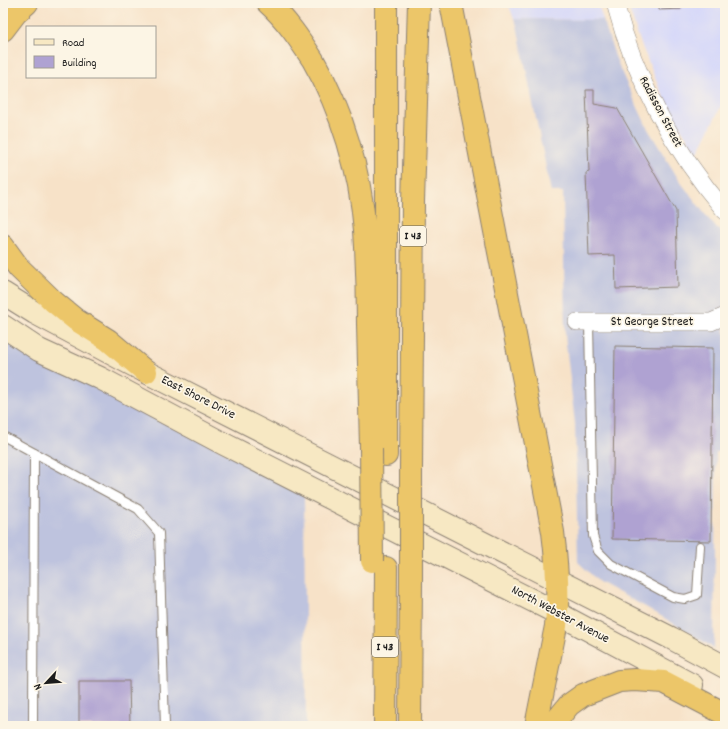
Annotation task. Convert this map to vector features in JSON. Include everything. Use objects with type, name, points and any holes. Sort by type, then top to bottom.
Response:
[{"type":"highway","points":[[3,12],[19,3]]},
{"type":"highway","points":[[3,30],[16,13],[27,3]]},
{"type":"highway","points":[[268,3],[277,11],[290,27],[322,76],[339,113],[355,170],[365,229],[378,452]]},
{"type":"highway","name":"I 43","points":[[385,726],[385,653],[379,564],[378,452],[386,3]]},
{"type":"highway","name":"I 43","points":[[410,726],[413,202],[418,3]]},
{"type":"highway","points":[[451,3],[550,513],[557,581],[557,613],[556,626],[536,726]]},
{"type":"highway","points":[[3,246],[19,268],[54,302],[76,320],[108,340],[146,372]]},
{"type":"highway","points":[[552,726],[569,705],[597,689],[619,680],[664,682],[725,714]]},
{"type":"main road","name":"East Shore Drive","points":[[3,293],[34,313],[146,372],[557,581]]},
{"type":"main road","name":"North Webster Avenue","points":[[3,326],[39,350],[100,378],[224,444],[557,613],[725,703]]},
{"type":"main road","points":[[557,581],[671,638],[725,667]]},
{"type":"street","name":"Radisson Street","points":[[615,3],[630,51],[666,127],[690,166],[725,211]]},
{"type":"street","name":"St George Street","points":[[583,322],[711,322],[725,316]]},
{"type":"lane","points":[[583,322],[593,536],[598,551],[611,564],[673,597],[685,599],[697,594],[700,546]]},
{"type":"lane","points":[[3,436],[138,509],[159,533],[165,726]]},
{"type":"lane","points":[[33,726],[34,453]]},
{"type":"shaded area","points":[[508,3],[598,3],[603,20],[514,19]]},
{"type":"shaded area","points":[[627,3],[725,3],[725,98],[697,154],[674,117],[658,85],[641,44]]},
{"type":"shaded area","points":[[514,19],[603,20],[624,78],[648,129],[679,180],[711,222],[725,236],[725,452],[716,452],[714,648],[651,610],[599,582],[578,562],[575,424],[565,335],[563,192],[551,192],[517,25]]},
{"type":"shaded area","points":[[3,336],[304,493],[306,726],[3,726]]},
{"type":"building","points":[[659,3],[681,3],[681,9],[659,10]]},
{"type":"building","points":[[586,90],[594,90],[594,104],[617,108],[676,211],[678,287],[616,289],[615,255],[589,256],[586,173],[589,172]]},
{"type":"building","points":[[615,346],[713,348],[711,541],[612,539]]},
{"type":"building","points":[[79,681],[129,681],[130,726],[79,726]]}]
